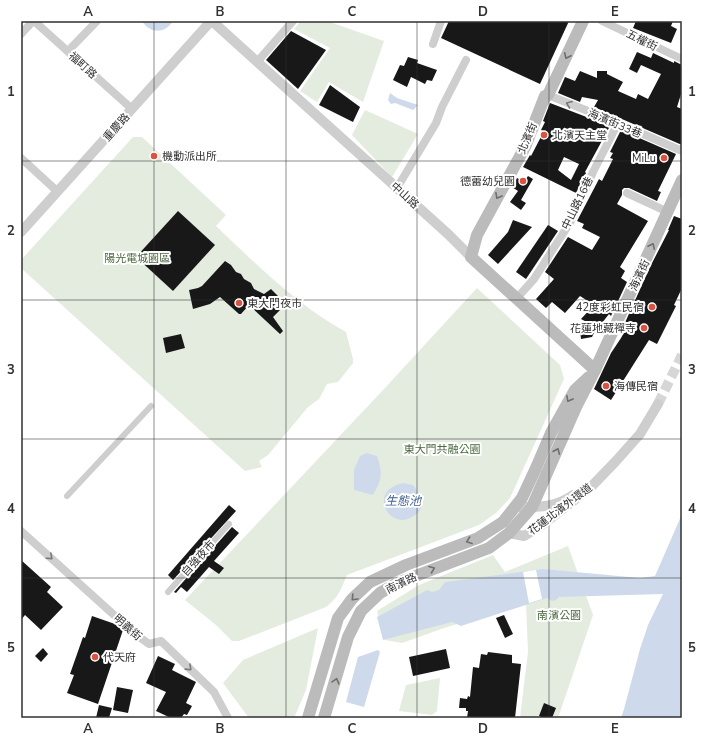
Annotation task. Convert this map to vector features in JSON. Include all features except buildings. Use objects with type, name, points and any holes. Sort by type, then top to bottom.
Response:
[{"type":"main road","name":"北濱街","points":[[471,257],[477,235],[525,147],[545,96],[548,95],[583,21]]},
{"type":"main road","name":"海濱街","points":[[534,503],[576,407],[595,370],[682,180]]},
{"type":"main road","name":"中山路","points":[[471,257],[595,370]]},
{"type":"main road","name":"海濱街","points":[[516,507],[522,498],[551,433],[574,390],[595,370]]},
{"type":"main road","name":"南濱路","points":[[324,718],[348,637],[361,611],[380,594],[397,583],[489,548],[509,533],[534,503]]},
{"type":"main road","name":"南濱路","points":[[308,718],[338,618],[352,598],[370,582],[406,565],[478,538],[503,522],[516,507]]},
{"type":"street","points":[[21,34],[34,21]]},
{"type":"street","name":"福町路","points":[[34,21],[132,109]]},
{"type":"street","points":[[68,51],[97,21]]},
{"type":"street","name":"中山路","points":[[211,21],[448,234],[471,257]]},
{"type":"street","name":"重慶路","points":[[21,232],[211,21]]},
{"type":"street","points":[[257,62],[293,21]]},
{"type":"street","points":[[433,44],[442,21]]},
{"type":"street","name":"五權街","points":[[602,21],[682,59]]},
{"type":"street","points":[[397,188],[436,123],[442,107],[466,60]]},
{"type":"street","name":"海濱街33巷","points":[[548,95],[682,151]]},
{"type":"street","name":"中山路16巷","points":[[516,299],[534,279],[571,221],[593,172],[618,123]]},
{"type":"street","points":[[21,158],[58,192]]},
{"type":"street","points":[[627,193],[668,212]]},
{"type":"street","name":"花蓮北濱外環道","points":[[509,533],[524,536],[542,525],[590,488],[640,434],[658,404]]},
{"type":"street","points":[[67,496],[151,406]]},
{"type":"street","name":"花蓮北濱外環道","points":[[516,507],[534,503],[547,506],[565,501],[607,471]]},
{"type":"street","name":"自強夜市","points":[[168,592],[229,524]]},
{"type":"street","name":"明義街","points":[[21,530],[134,633],[148,644],[161,641],[214,692],[228,718]]},
{"type":"green space","points":[[301,21],[327,21],[384,41],[363,102],[329,82],[317,102],[300,91],[330,48],[294,29]]},
{"type":"green space","points":[[365,110],[418,134],[392,177],[352,135]]},
{"type":"green space","name":"陽光電城園區","points":[[133,137],[142,137],[226,215],[216,226],[262,269],[294,297],[346,332],[353,363],[338,382],[327,384],[319,399],[308,407],[268,455],[259,461],[262,467],[245,471],[22,269],[21,260]]},
{"type":"green space","name":"東大門共融公園","points":[[477,288],[560,365],[564,379],[510,498],[496,513],[479,525],[347,575],[337,596],[326,607],[239,641],[232,641],[216,625],[185,600]]},
{"type":"green space","name":"南濱公園","points":[[568,546],[593,615],[558,718],[520,718],[528,652],[526,603],[444,628],[402,643],[385,640],[377,611],[419,585],[493,555],[505,572]]},
{"type":"green space","points":[[318,628],[306,690],[294,718],[249,718],[223,683],[243,660]]},
{"type":"green space","points":[[440,678],[437,711],[432,715],[399,711],[406,685]]},
{"type":"water","points":[[142,21],[173,21],[166,28],[158,31],[149,28]]},
{"type":"water","points":[[390,93],[397,98],[418,105],[413,110],[395,103],[391,104],[388,100]]},
{"type":"water","name":"生態池","points":[[367,453],[377,456],[381,472],[380,480],[373,495],[354,490],[354,470],[360,456]]},
{"type":"water","name":"生態池","points":[[403,483],[413,485],[423,499],[419,512],[404,520],[396,519],[390,515],[385,508],[384,501],[386,494],[392,487]]},
{"type":"water","points":[[682,514],[682,718],[621,718],[648,625],[663,594],[559,597],[552,601],[547,598],[461,626],[452,622],[383,640],[377,617],[427,590],[432,592],[439,590],[445,582],[543,569],[640,578],[655,576]]},
{"type":"water","points":[[378,650],[380,652],[364,707],[346,702],[358,657]]},
{"type":"pier","points":[[536,570],[542,599],[529,603],[523,572]]},
{"type":"tunnel","points":[[658,404],[682,355]]},
{"type":"place","name":"北濱天主堂","points":[[544,135]]},
{"type":"place","name":"機動派出所","points":[[154,156]]},
{"type":"place","name":"MiLu","points":[[664,158]]},
{"type":"place","name":"德蕾幼兒園","points":[[523,181]]},
{"type":"place","name":"東大門夜市","points":[[239,303]]},
{"type":"place","name":"42度彩虹民宿","points":[[652,307]]},
{"type":"place","name":"花蓮地藏禪寺","points":[[644,328]]},
{"type":"place","name":"海傳民宿","points":[[606,386]]},
{"type":"place","name":"代天府","points":[[95,657]]}]
